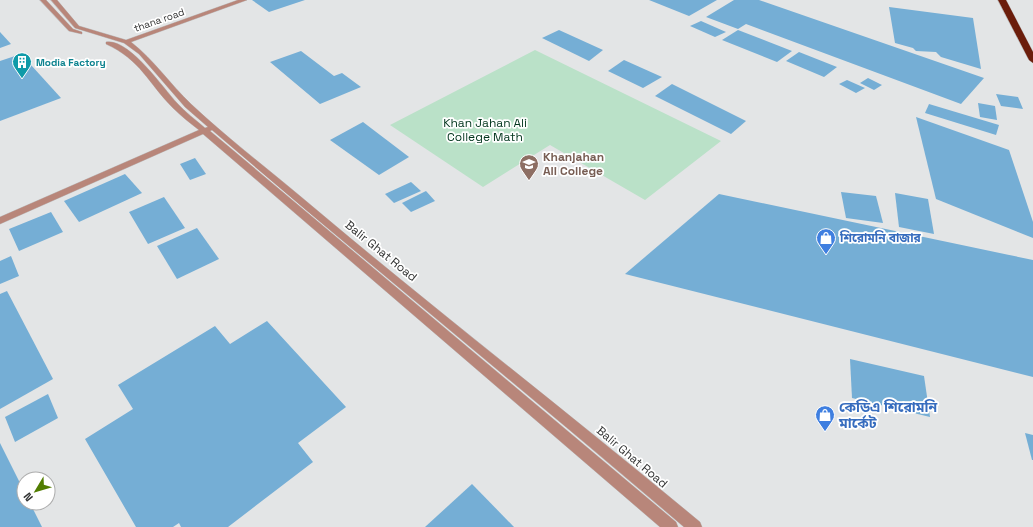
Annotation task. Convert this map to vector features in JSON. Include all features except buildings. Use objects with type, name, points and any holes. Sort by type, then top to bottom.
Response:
[{"type":"highway","points":[[1002,0],[1033,60]]},
{"type":"street","name":"Balir Ghat Road","points":[[43,0],[71,30],[118,46],[133,56],[175,106],[208,129],[321,219],[592,440],[695,527]]},
{"type":"street","name":"Balir Ghat Road","points":[[54,0],[77,27],[126,42],[141,53],[208,129],[671,527]]},
{"type":"street","name":"thana road","points":[[126,42],[244,0]]},
{"type":"street","points":[[0,221],[208,129]]},
{"type":"green space","name":"Khan Jahan Ali College Math","points":[[535,50],[721,141],[645,200],[550,145],[483,187],[390,125]]},
{"type":"place","name":"Modia Factory","points":[[22,79]]},
{"type":"place","name":"Khanjahan Ali College","points":[[529,181]]},
{"type":"place","name":"শিরোমনি বাজার","points":[[826,255]]},
{"type":"place","name":"কেডিএ শিরোমনি মার্কেট","points":[[825,432]]}]
